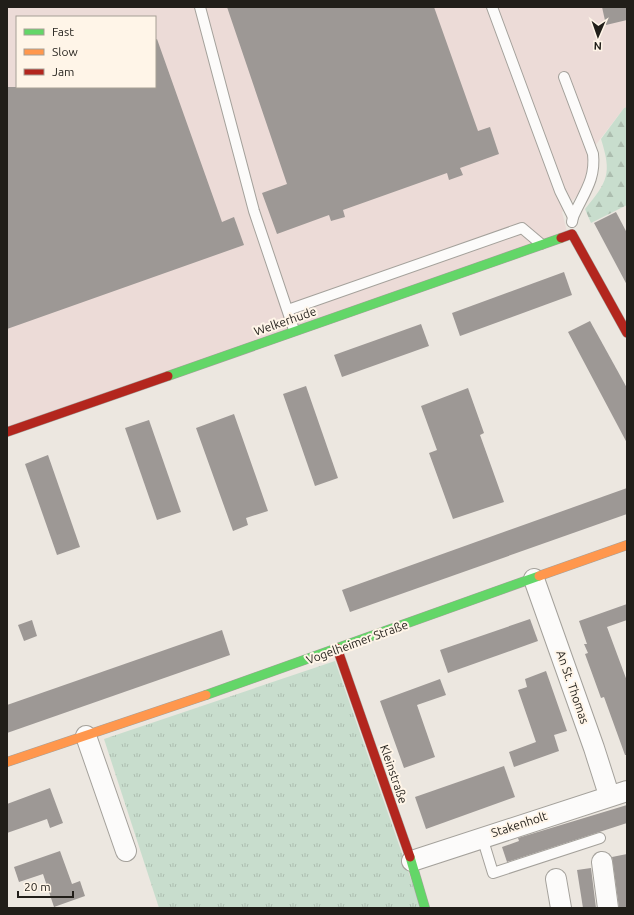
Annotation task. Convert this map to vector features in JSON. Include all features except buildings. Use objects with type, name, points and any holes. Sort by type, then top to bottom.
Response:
[{"type":"street","name":"Welkerhude","points":[[7,432],[294,330],[572,234]]},
{"type":"street","points":[[572,234],[627,333]]},
{"type":"street","name":"Vogelheimer Straße","points":[[7,762],[86,736],[627,545]]},
{"type":"street","name":"An St. Thomas","points":[[534,579],[594,748],[618,793]]},
{"type":"street","name":"Kleinstraße","points":[[337,648],[412,861],[425,908]]},
{"type":"street","points":[[86,736],[126,851]]},
{"type":"street","name":"Stakenholt","points":[[412,861],[482,836],[618,793]]},
{"type":"street","points":[[602,862],[608,908]]},
{"type":"street","points":[[556,879],[560,908]]},
{"type":"lane","points":[[200,7],[254,211],[294,330]]},
{"type":"lane","points":[[492,7],[560,191],[572,217],[572,234]]},
{"type":"lane","points":[[564,77],[593,154],[594,163],[594,173],[572,217]]},
{"type":"lane","points":[[288,310],[522,228],[541,244]]},
{"type":"lane","points":[[482,836],[494,873],[600,838]]},
{"type":"shaded area","points":[[7,7],[627,7],[627,107],[624,108],[591,151],[591,174],[584,188],[562,212],[567,232],[7,428]]},
{"type":"green space","points":[[627,107],[627,205],[591,223],[585,209],[603,184],[607,169],[601,139],[624,108]]},
{"type":"green space","points":[[335,661],[421,908],[159,908],[104,739]]},
{"type":"traffic: fast","points":[[168,376],[561,238]]},
{"type":"traffic: fast","points":[[206,695],[539,576]]},
{"type":"traffic: fast","points":[[410,857],[425,908]]},
{"type":"traffic: slow","points":[[539,576],[627,545]]},
{"type":"traffic: slow","points":[[7,762],[206,695]]},
{"type":"traffic: jam","points":[[561,238],[572,234],[627,333]]},
{"type":"traffic: jam","points":[[7,432],[168,376]]},
{"type":"traffic: jam","points":[[337,648],[410,857]]}]
